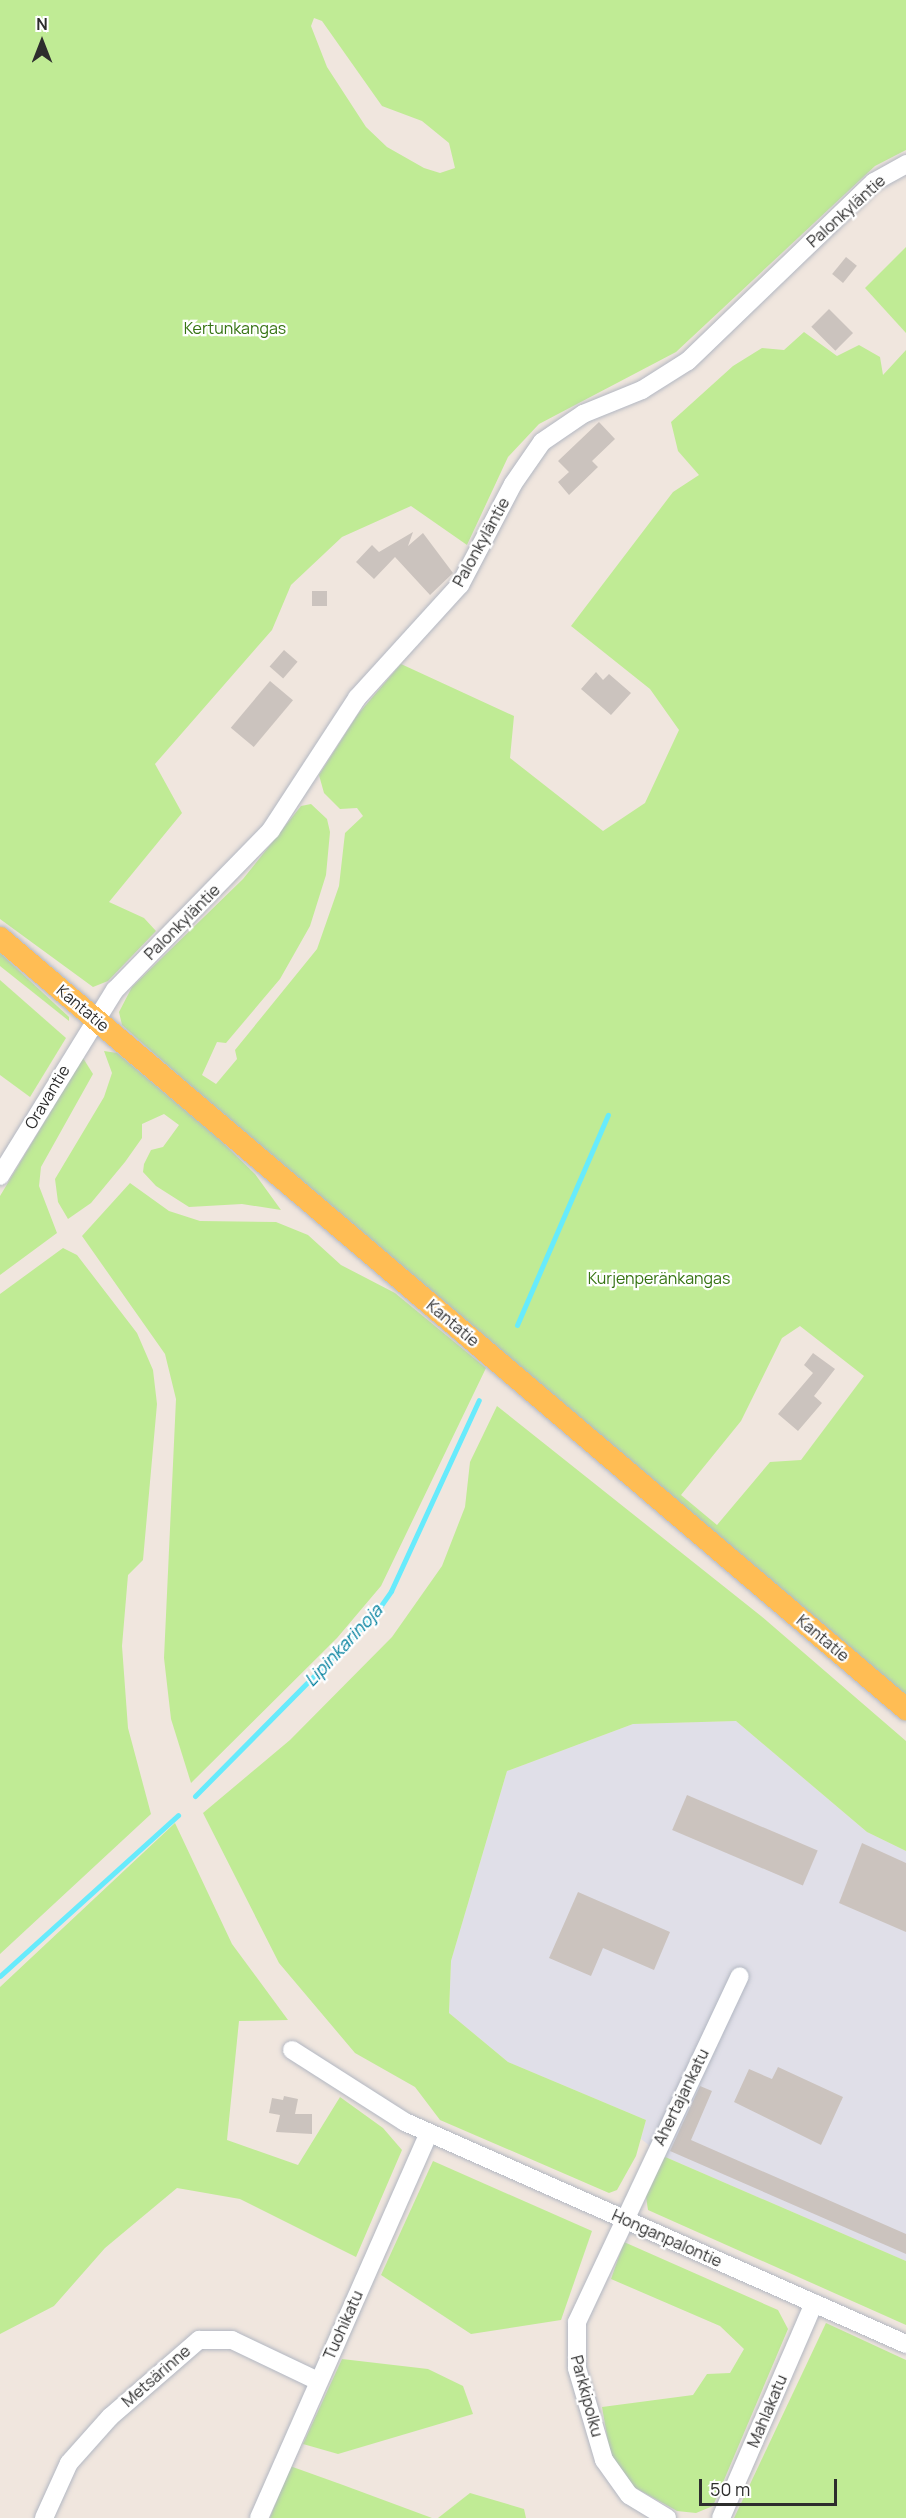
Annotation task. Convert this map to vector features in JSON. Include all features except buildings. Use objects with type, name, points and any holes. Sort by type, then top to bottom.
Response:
[{"type":"main road","name":"Kantatie","points":[[0,938],[906,1709]]},
{"type":"street","name":"Palonkyläntie","points":[[95,1018],[290,806],[357,698],[460,585],[513,484],[542,442],[583,414],[642,390],[688,361],[874,182],[906,164]]},
{"type":"street","name":"Oravantie","points":[[0,1176],[95,1018]]},
{"type":"street","name":"Ahertajankatu","points":[[622,2218],[740,1976]]},
{"type":"street","name":"Honganpalontie","points":[[292,2050],[346,2089],[429,2133],[906,2344]]},
{"type":"street","name":"Tuohikatu","points":[[259,2518],[429,2133]]},
{"type":"street","name":"Parkkipolku","points":[[622,2218],[582,2307],[575,2351],[613,2475],[629,2495],[667,2518]]},
{"type":"street","name":"Mahlakatu","points":[[721,2518],[814,2303]]},
{"type":"street","name":"Metsärinne","points":[[44,2518],[69,2463],[127,2400],[199,2340],[232,2340],[318,2381]]},
{"type":"shaded area","points":[[736,1721],[867,1832],[906,1851],[906,2261],[663,2156],[641,2139],[646,2120],[508,2062],[449,2013],[451,1961],[507,1771],[633,1724]]},
{"type":"green space","name":"Kertunkangas","points":[[0,0],[906,0],[906,150],[875,166],[676,352],[539,424],[508,457],[467,545],[411,506],[342,537],[291,585],[272,630],[155,764],[182,813],[109,902],[144,918],[156,931],[108,981],[93,987],[0,919]],"holes":[[[314,18],[322,21],[382,106],[422,121],[449,143],[455,168],[440,173],[424,168],[387,147],[366,127],[327,67],[311,26]]]},
{"type":"green space","points":[[906,247],[906,333],[865,288]]},
{"type":"green space","name":"Kurjenperänkangas","points":[[804,332],[837,356],[859,345],[880,357],[883,375],[906,350],[906,1695],[183,1079],[122,1025],[119,1012],[132,987],[243,879],[301,806],[311,804],[327,819],[330,832],[326,875],[310,926],[280,979],[226,1043],[217,1042],[202,1075],[216,1084],[237,1059],[235,1050],[317,949],[339,886],[345,833],[363,816],[357,808],[340,809],[324,793],[319,775],[358,714],[401,664],[514,716],[510,758],[603,831],[645,803],[679,730],[650,689],[571,626],[673,492],[699,475],[678,451],[671,422],[733,366],[762,348],[784,350]],"holes":[[[800,1326],[864,1376],[801,1460],[770,1462],[717,1525],[681,1495],[741,1421],[782,1338]]]},
{"type":"green space","points":[[0,953],[69,1017],[69,1021],[0,966]]},
{"type":"green space","points":[[0,980],[66,1038],[30,1097],[0,1075]]},
{"type":"green space","points":[[104,1051],[117,1053],[217,1137],[255,1174],[281,1210],[242,1204],[189,1207],[156,1186],[143,1172],[144,1164],[151,1150],[163,1147],[179,1125],[164,1114],[142,1124],[142,1138],[125,1162],[91,1203],[68,1219],[58,1202],[55,1179],[104,1097],[112,1073]]},
{"type":"green space","points":[[83,1058],[93,1074],[41,1167],[39,1186],[57,1233],[0,1275],[0,1196]]},
{"type":"green space","points":[[130,1183],[169,1211],[200,1221],[276,1222],[308,1235],[341,1265],[395,1293],[486,1368],[381,1586],[337,1638],[191,1783],[171,1719],[164,1658],[176,1399],[165,1354],[82,1236]]},
{"type":"green space","points":[[63,1248],[77,1255],[137,1333],[153,1370],[157,1404],[143,1560],[128,1575],[122,1646],[128,1728],[151,1814],[0,1954],[0,1294]]},
{"type":"green space","points":[[497,1406],[761,1616],[906,1741],[906,1851],[867,1832],[736,1721],[633,1724],[507,1771],[451,1961],[449,2013],[508,2062],[646,2120],[636,2156],[617,2190],[609,2193],[440,2120],[415,2087],[355,2053],[279,1963],[203,1813],[290,1740],[392,1637],[442,1566],[465,1507],[470,1462]]},
{"type":"green space","points":[[175,1823],[232,1944],[288,2020],[239,2021],[227,2140],[298,2165],[340,2097],[383,2128],[402,2150],[356,2257],[240,2199],[177,2188],[105,2248],[54,2306],[0,2334],[0,1987]]},
{"type":"green space","points":[[663,2156],[906,2261],[906,2325],[648,2210],[645,2190]]},
{"type":"green space","points":[[433,2161],[592,2231],[561,2320],[471,2334],[381,2275]]},
{"type":"green space","points":[[624,2242],[778,2310],[788,2329],[713,2506],[696,2513],[677,2511],[634,2487],[610,2453],[602,2407],[693,2395],[707,2374],[730,2373],[744,2349],[720,2326],[611,2279]]},
{"type":"green space","points":[[826,2323],[906,2360],[906,2518],[734,2518]]},
{"type":"green space","points":[[342,2359],[428,2369],[463,2386],[473,2414],[338,2454],[303,2444]]},
{"type":"green space","points":[[290,2466],[343,2485],[432,2518],[270,2518]]},
{"type":"green space","points":[[470,2493],[524,2509],[526,2518],[438,2518]]},
{"type":"waterway","points":[[517,1325],[608,1115]]},
{"type":"waterway","name":"Lipinkarinoja","points":[[195,1796],[375,1614],[391,1591],[479,1400]]},
{"type":"waterway","name":"Lipinkarinoja","points":[[0,1976],[178,1815]]}]
